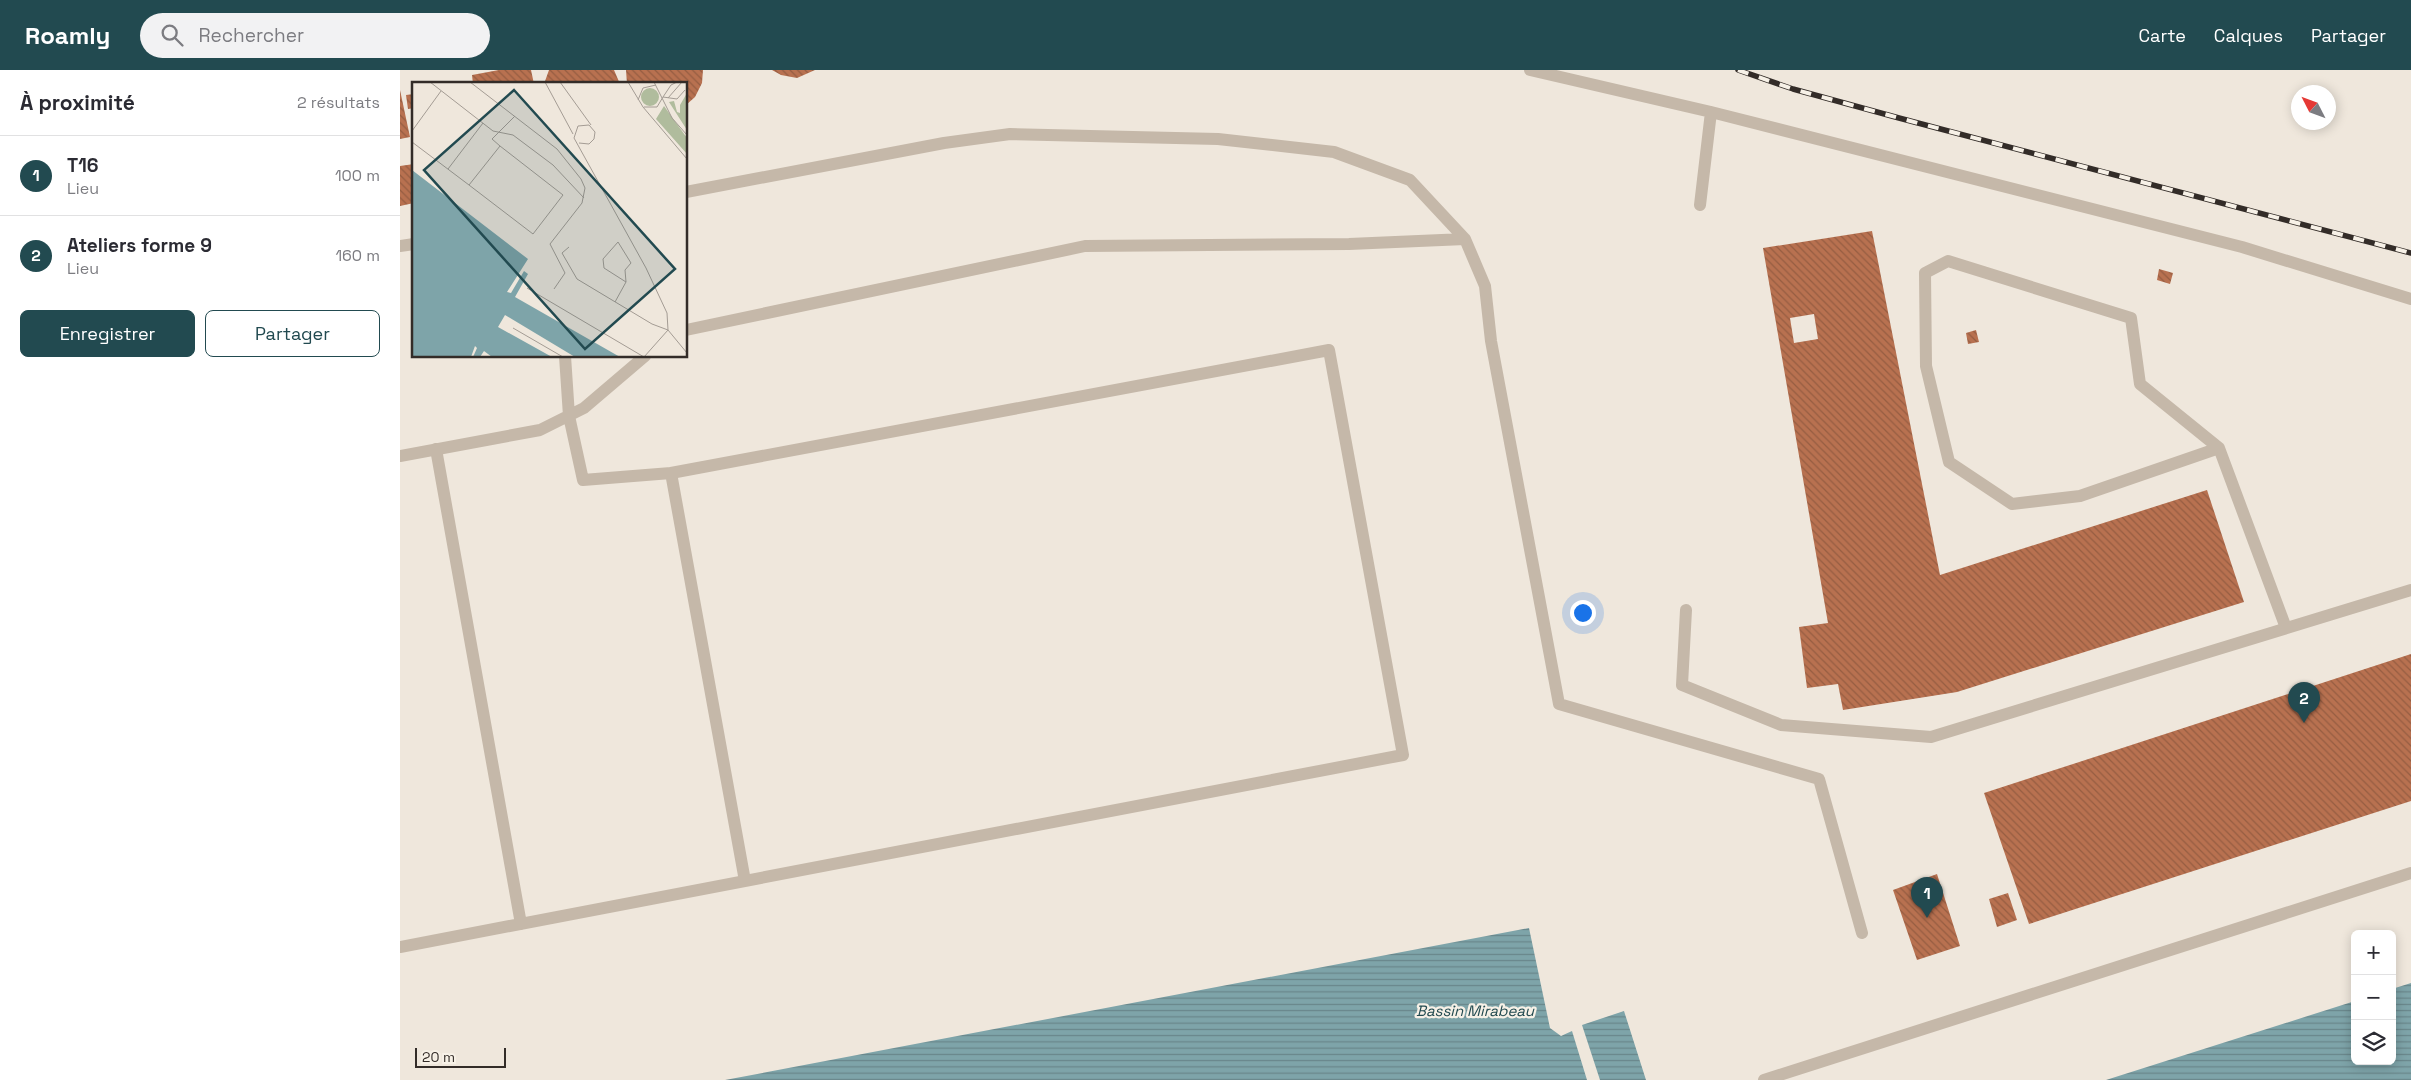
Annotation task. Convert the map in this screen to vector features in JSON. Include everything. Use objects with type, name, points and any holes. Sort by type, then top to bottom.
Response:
[{"type":"lane","points":[[1530,70],[1711,112],[2242,247],[2411,299]]},
{"type":"lane","points":[[1700,205],[1711,112]]},
{"type":"lane","points":[[688,192],[944,143],[1010,134],[1218,139],[1334,152],[1410,180],[1465,239],[1485,286],[1493,351],[1559,704],[1820,779],[1862,933]]},
{"type":"lane","points":[[688,330],[1085,246],[1349,244],[1465,239]]},
{"type":"lane","points":[[2219,448],[2080,496],[2012,504],[1949,462],[1926,366],[1925,273],[1948,261],[2131,318],[2140,384],[2219,448],[2286,628]]},
{"type":"lane","points":[[400,947],[1403,755],[1329,350],[671,473],[583,480],[569,416],[565,358]]},
{"type":"lane","points":[[400,456],[540,430],[584,408],[642,358]]},
{"type":"lane","points":[[436,449],[521,924]]},
{"type":"lane","points":[[671,473],[745,881]]},
{"type":"lane","points":[[1686,610],[1682,685],[1781,725],[1931,737],[2411,590]]},
{"type":"lane","points":[[1764,1080],[2411,873]]},
{"type":"water","name":"Bassin Mirabeau","points":[[1529,928],[1550,1028],[1561,1036],[1572,1031],[1587,1080],[725,1080]]},
{"type":"water","points":[[2411,983],[2411,1080],[2106,1080],[2351,1002],[2351,1065],[2396,1065],[2396,988]]},
{"type":"water","points":[[1624,1011],[1646,1080],[1600,1080],[1582,1025]]},
{"type":"building","points":[[499,70],[531,70],[534,82],[473,82],[472,75]]},
{"type":"building","points":[[549,70],[614,70],[619,82],[545,82]]},
{"type":"building","points":[[626,70],[703,70],[702,83],[695,97],[688,103],[688,82],[627,82]]},
{"type":"building","points":[[772,70],[815,70],[797,78],[781,75]]},
{"type":"building","points":[[400,90],[410,137],[400,139]]},
{"type":"building","points":[[412,94],[412,108],[408,109],[406,95]]},
{"type":"building","points":[[412,164],[412,203],[400,206],[400,166]]},
{"type":"building","points":[[1872,231],[1940,575],[2207,490],[2244,602],[1957,692],[1843,710],[1838,684],[1807,688],[1799,627],[1828,623],[1763,248]],"holes":[[[1814,314],[1818,339],[1794,343],[1790,318]]]},
{"type":"building","points":[[2159,269],[2173,273],[2170,284],[2157,280]]},
{"type":"building","points":[[1976,330],[1979,342],[1968,344],[1966,333]]},
{"type":"building","points":[[2411,654],[2411,801],[2029,924],[1984,793]]},
{"type":"building","points":[[1937,874],[1960,946],[1917,960],[1893,890]]},
{"type":"building","points":[[2008,893],[2017,920],[1997,927],[1989,899]]},
{"type":"railway","points":[[1738,70],[1793,89],[1899,118],[2411,253]]},
{"type":"place","name":"Ateliers forme 9","points":[[2304,723]]},
{"type":"place","name":"T16","points":[[1927,918]]}]
